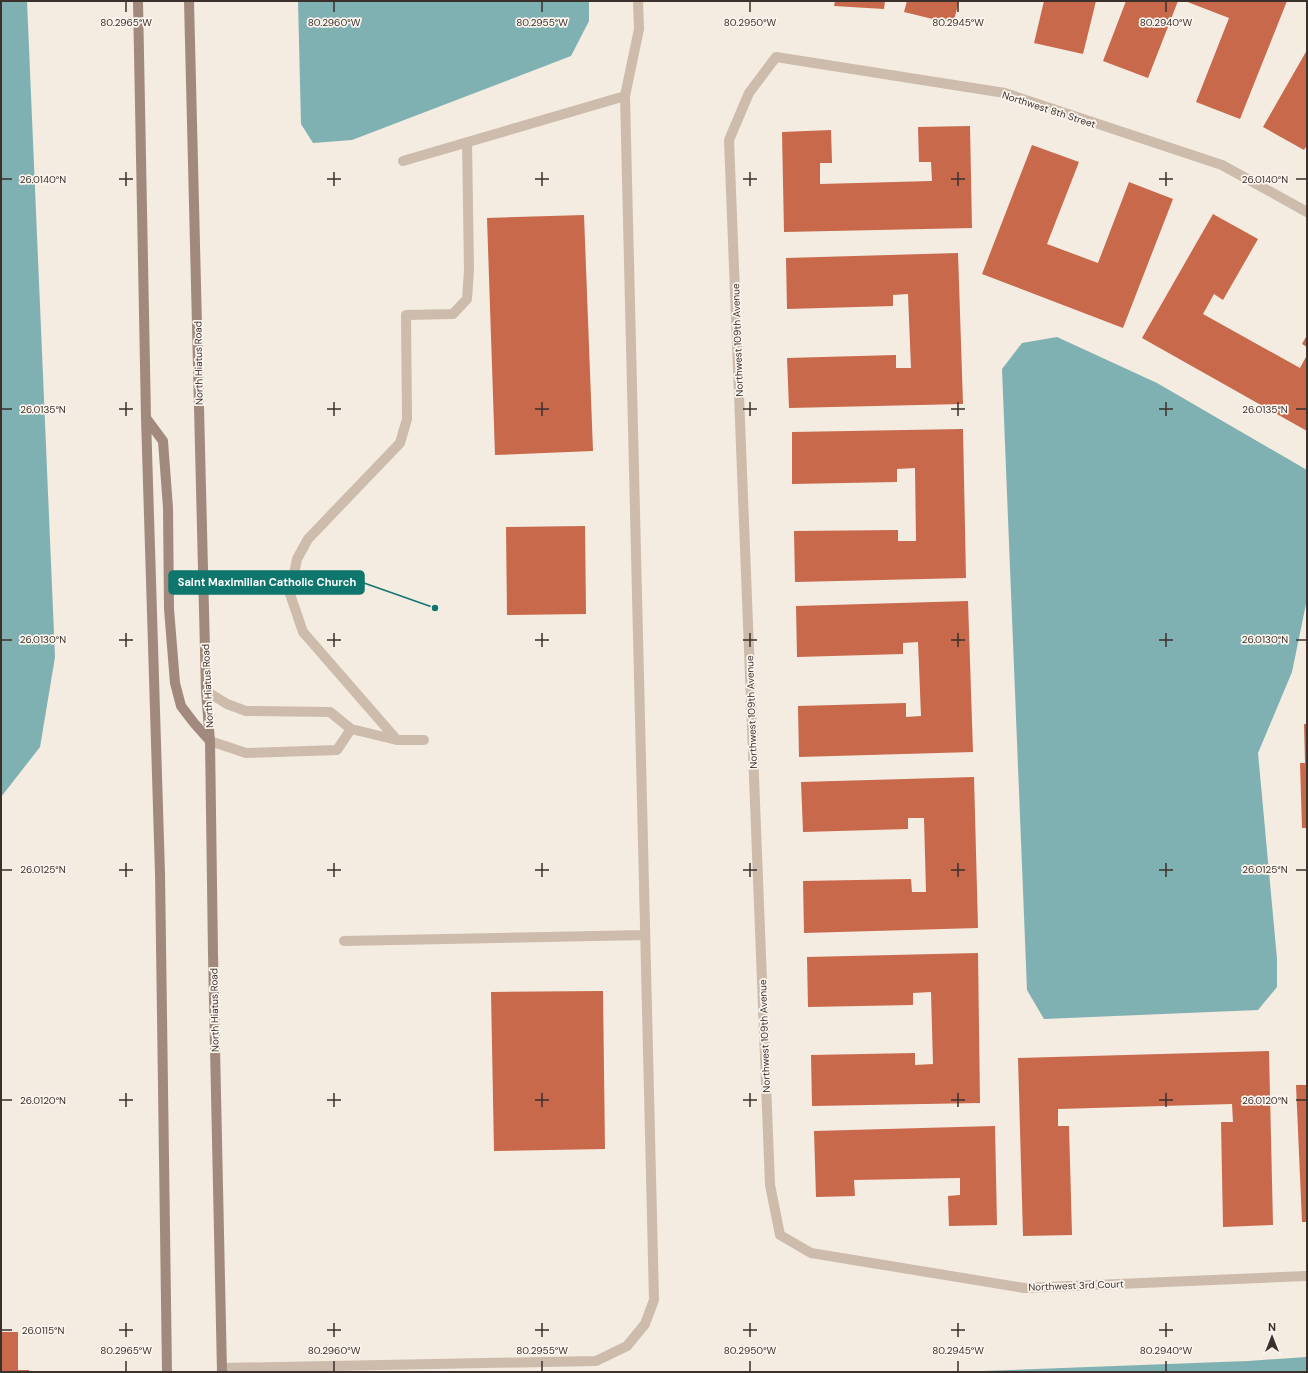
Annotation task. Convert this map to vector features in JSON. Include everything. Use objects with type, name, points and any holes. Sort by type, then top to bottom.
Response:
[{"type":"main road","points":[[138,1],[146,418],[160,873],[167,1372]]},
{"type":"main road","name":"North Hiatus Road","points":[[189,1],[206,691],[210,740],[213,970],[222,1370]]},
{"type":"main road","points":[[146,418],[163,441],[168,508],[169,609],[175,683],[181,706],[194,724],[210,740]]},
{"type":"street","points":[[222,1370],[596,1361],[627,1346],[645,1324],[654,1300],[625,96],[639,29],[638,1]]},
{"type":"street","name":"Northwest 8th Street","points":[[776,57],[1005,94],[1222,165],[1307,212]]},
{"type":"street","name":"Northwest 109th Avenue","points":[[776,57],[750,93],[729,140],[770,1185],[780,1235]]},
{"type":"street","points":[[403,161],[625,96]]},
{"type":"street","points":[[397,740],[303,632],[290,594],[297,559],[308,539],[400,444],[407,419],[406,316],[453,314],[466,299],[469,270],[467,142]]},
{"type":"street","points":[[206,691],[227,704],[246,711],[330,712],[351,729],[397,740],[424,740]]},
{"type":"street","points":[[210,740],[246,753],[337,750],[351,729]]},
{"type":"street","points":[[344,941],[645,935]]},
{"type":"street","name":"Northwest 3rd Court","points":[[780,1235],[811,1253],[1024,1288],[1307,1276]]},
{"type":"water","points":[[1,1],[27,1],[55,657],[40,747],[1,797]]},
{"type":"water","points":[[298,1],[589,1],[589,21],[571,56],[352,140],[313,143],[301,124]]},
{"type":"water","points":[[1057,337],[1157,383],[1307,470],[1307,599],[1292,672],[1258,753],[1277,959],[1277,987],[1258,1010],[1044,1019],[1027,990],[1002,369],[1022,343]]},
{"type":"water","points":[[1307,1357],[1307,1372],[981,1372],[1248,1361]]},
{"type":"building","points":[[835,1],[885,1],[884,9],[834,6]]},
{"type":"building","points":[[907,1],[959,1],[953,24],[904,12]]},
{"type":"building","points":[[1044,1],[1096,1],[1083,54],[1034,43]]},
{"type":"building","points":[[1126,1],[1178,1],[1148,78],[1103,61]]},
{"type":"building","points":[[1185,1],[1287,1],[1240,119],[1196,102],[1229,18]]},
{"type":"building","points":[[1307,50],[1307,145],[1304,150],[1263,127]]},
{"type":"building","points":[[970,126],[972,228],[784,232],[782,132],[831,130],[832,163],[820,163],[820,184],[932,181],[931,162],[919,162],[918,127]]},
{"type":"building","points":[[1032,145],[1079,162],[1047,244],[1098,263],[1129,182],[1173,199],[1123,328],[982,274]]},
{"type":"building","points":[[1213,214],[1258,239],[1223,300],[1214,294],[1203,314],[1300,368],[1307,355],[1307,431],[1142,338]]},
{"type":"building","points":[[584,215],[593,451],[495,455],[487,218]]},
{"type":"building","points":[[958,253],[963,404],[789,408],[787,358],[896,355],[896,368],[911,368],[908,294],[893,295],[893,306],[787,309],[786,258]]},
{"type":"building","points":[[1307,335],[1307,347],[1302,344]]},
{"type":"building","points":[[963,429],[966,578],[795,582],[794,531],[898,530],[898,541],[916,541],[915,468],[897,469],[897,482],[792,484],[792,432]]},
{"type":"building","points":[[585,526],[586,614],[507,615],[506,527]]},
{"type":"building","points":[[968,601],[973,752],[799,757],[798,706],[906,703],[906,717],[921,716],[918,642],[903,643],[903,654],[797,657],[796,606]]},
{"type":"building","points":[[1304,724],[1307,724],[1307,828],[1302,828],[1300,763],[1305,763]]},
{"type":"building","points":[[974,777],[978,928],[804,933],[803,881],[911,879],[912,892],[926,892],[924,818],[908,818],[908,829],[803,832],[801,782]]},
{"type":"building","points":[[978,953],[980,1103],[812,1106],[811,1055],[915,1053],[915,1065],[933,1064],[931,992],[913,993],[913,1005],[808,1007],[807,957]]},
{"type":"building","points":[[603,991],[605,1149],[494,1151],[491,992]]},
{"type":"building","points":[[1269,1051],[1273,1225],[1223,1227],[1221,1122],[1233,1122],[1232,1104],[1058,1109],[1058,1126],[1069,1126],[1072,1235],[1023,1236],[1018,1058]]},
{"type":"building","points":[[1296,1085],[1307,1085],[1307,1222],[1302,1222]]},
{"type":"building","points":[[995,1126],[997,1225],[949,1226],[948,1196],[960,1195],[960,1178],[854,1180],[855,1196],[816,1197],[814,1131]]},
{"type":"building","points":[[1,1332],[18,1332],[18,1370],[29,1370],[29,1372],[1,1372]]},
{"type":"place","name":"Saint Maximilian Catholic Church","points":[[435,608]]}]
